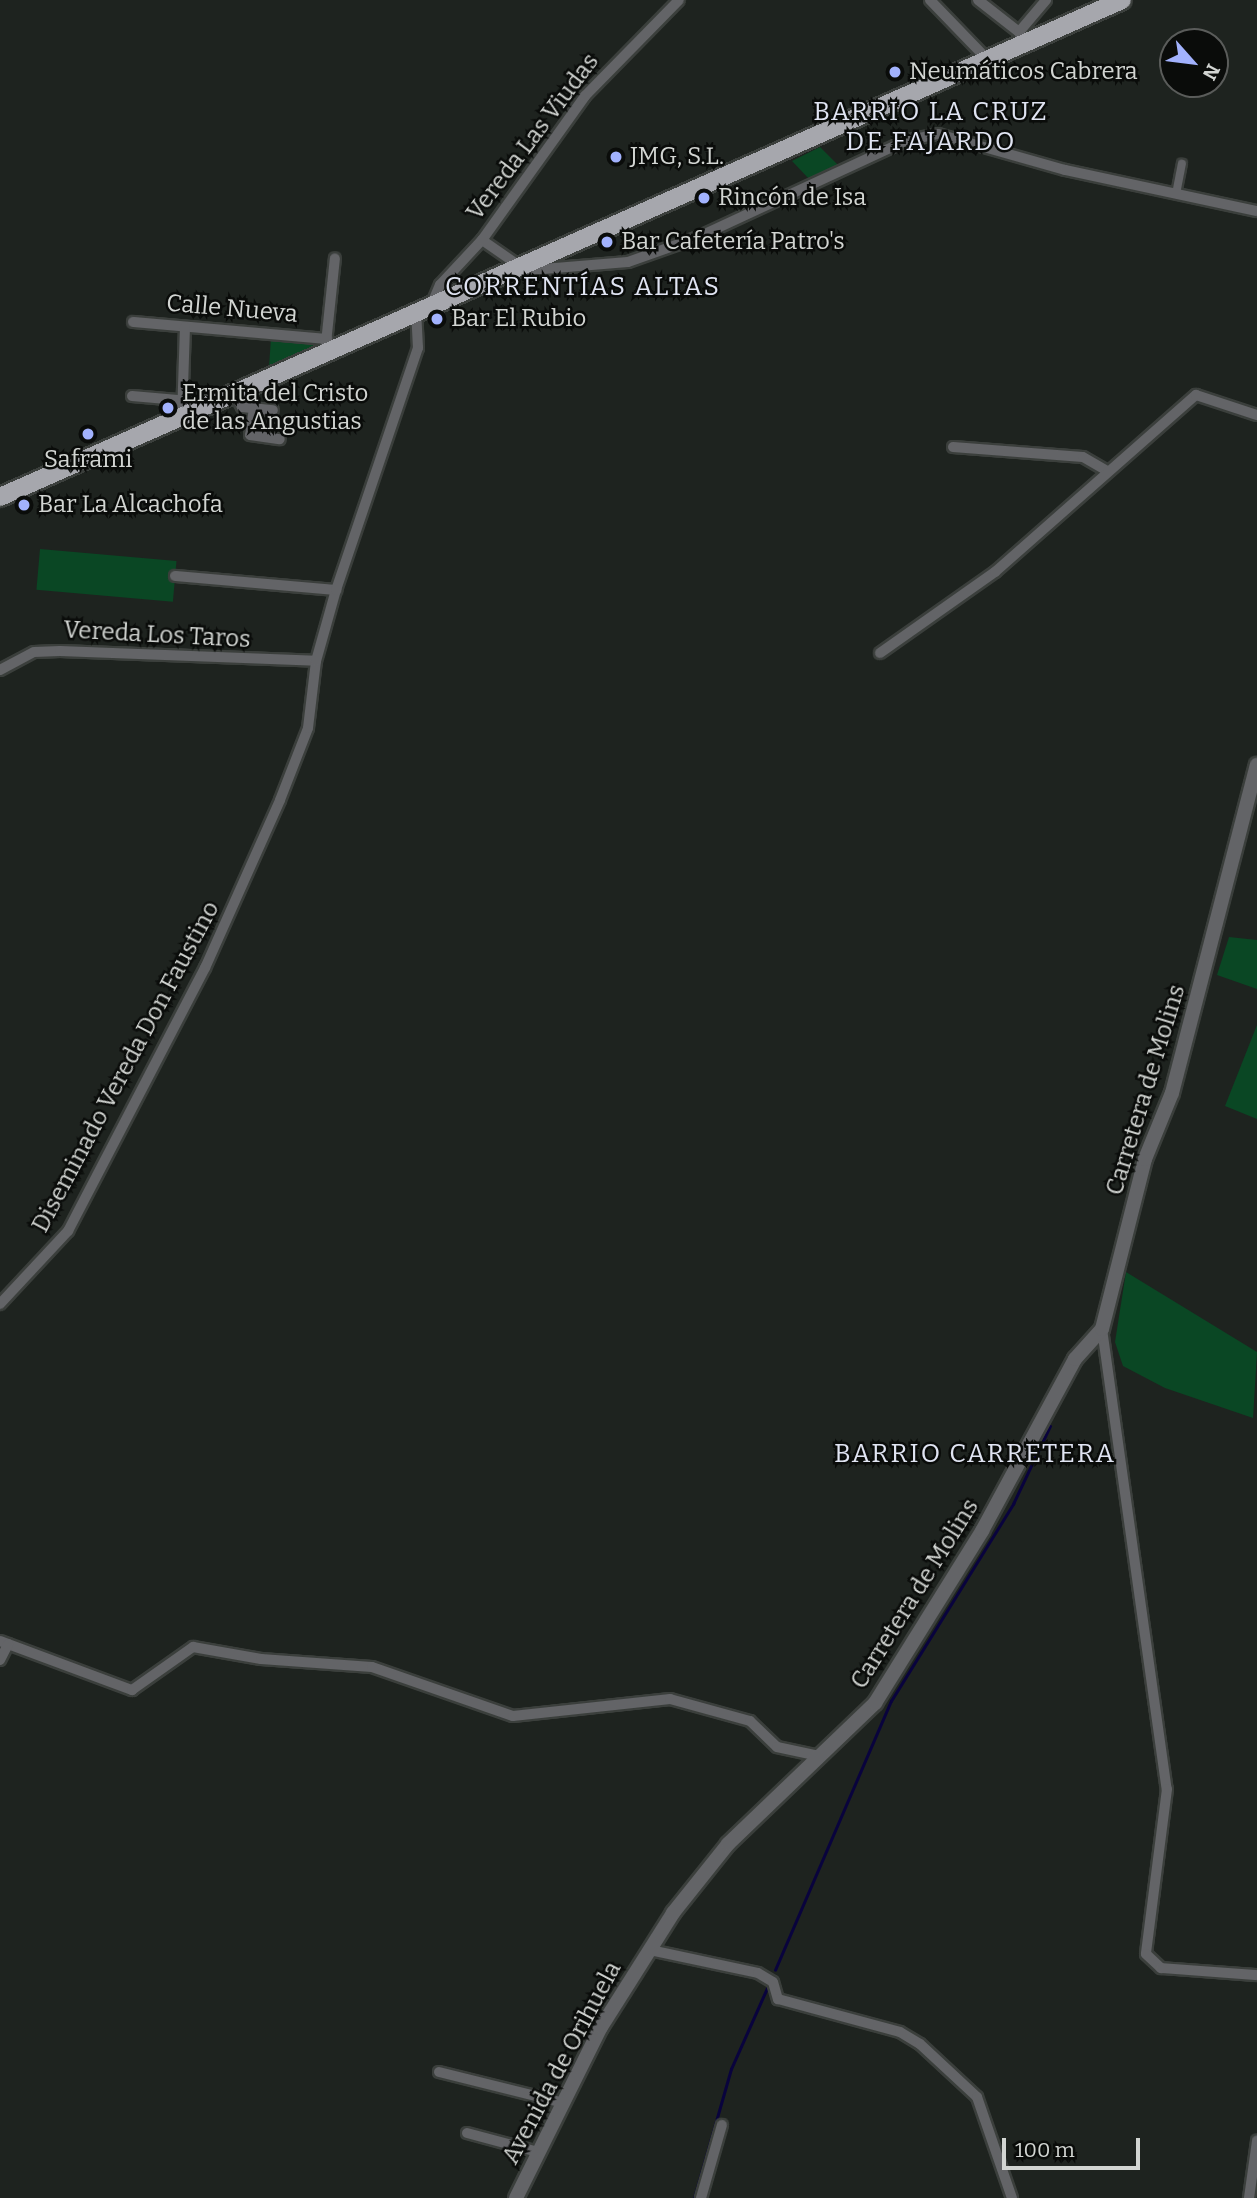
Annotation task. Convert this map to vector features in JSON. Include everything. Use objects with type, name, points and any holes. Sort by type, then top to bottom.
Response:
[{"type":"main road","points":[[0,497],[180,408],[234,393],[326,346],[424,309],[517,269],[987,59],[1022,37],[1122,0]]},
{"type":"street","name":"Vereda Las Viudas","points":[[424,309],[440,285],[482,240],[585,96],[679,0]]},
{"type":"street","points":[[930,0],[987,59]]},
{"type":"street","points":[[978,0],[1022,37],[1046,0]]},
{"type":"street","points":[[482,240],[517,269],[565,272],[628,261],[696,238],[926,135],[962,136],[1065,170],[1257,211]]},
{"type":"street","points":[[1176,194],[1182,164]]},
{"type":"street","points":[[326,346],[335,258]]},
{"type":"street","name":"Diseminado Vereda Don Faustino","points":[[0,1304],[68,1231],[249,872],[308,728],[316,661],[336,590],[418,348],[424,309]]},
{"type":"street","name":"Calle Nueva","points":[[133,322],[326,346]]},
{"type":"street","points":[[132,396],[180,408],[185,327]]},
{"type":"street","points":[[234,393],[242,407],[273,410]]},
{"type":"street","points":[[880,653],[995,572],[1196,395],[1257,415]]},
{"type":"street","points":[[254,408],[250,435],[279,439]]},
{"type":"street","points":[[953,447],[1083,457],[1107,471]]},
{"type":"street","points":[[175,576],[336,590]]},
{"type":"street","name":"Vereda Los Taros","points":[[0,670],[34,652],[60,651],[316,661]]},
{"type":"street","name":"Carretera de Molins","points":[[650,1950],[728,1844],[875,1703],[989,1519],[1075,1359],[1102,1329],[1145,1160],[1180,1067],[1257,765]]},
{"type":"street","points":[[1102,1329],[1167,1790],[1146,1954],[1161,1968],[1257,1975]]},
{"type":"street","points":[[0,1660],[4,1643],[132,1690],[193,1647],[261,1659],[372,1667],[513,1716],[670,1699],[750,1721],[776,1747],[820,1756]]},
{"type":"street","points":[[650,1950],[758,1973],[773,1982],[778,2000],[900,2032],[920,2044],[977,2096],[1012,2198]]},
{"type":"street","name":"Avenida de Orihuela","points":[[516,2198],[563,2103],[650,1950]]},
{"type":"street","points":[[439,2072],[563,2103]]},
{"type":"street","points":[[701,2198],[722,2125]]},
{"type":"street","points":[[467,2133],[538,2152]]},
{"type":"street","points":[[1249,2198],[1257,2141]]},
{"type":"green space","points":[[820,147],[838,165],[810,180],[792,161]]},
{"type":"green space","points":[[271,338],[318,340],[317,347],[269,367]]},
{"type":"green space","points":[[40,549],[176,561],[173,602],[36,590]]},
{"type":"green space","points":[[1229,937],[1257,940],[1257,989],[1217,975]]},
{"type":"green space","points":[[1257,1025],[1257,1119],[1225,1106]]},
{"type":"green space","points":[[1126,1272],[1257,1352],[1253,1418],[1165,1388],[1123,1366],[1115,1342]]},
{"type":"waterway","points":[[775,1970],[891,1701],[1013,1504],[1050,1426]]},
{"type":"waterway","points":[[694,2198],[731,2069],[767,1988]]},
{"type":"place","name":"Neumáticos Cabrera","points":[[895,72]]},
{"type":"place","name":"JMG, S.L.","points":[[616,157]]},
{"type":"place","name":"Rincón de Isa","points":[[704,198]]},
{"type":"place","name":"Bar Cafetería Patro's","points":[[607,242]]},
{"type":"place","name":"Bar El Rubio","points":[[437,319]]},
{"type":"place","name":"Ermita del Cristo de las Angustias","points":[[168,408]]},
{"type":"place","name":"Saframi","points":[[88,434]]},
{"type":"place","name":"Bar La Alcachofa","points":[[24,505]]},
{"type":"district","name":"BARRIO LA CRUZ DE FAJARDO","points":[[931,127]]},
{"type":"district","name":"CORRENTÍAS ALTAS","points":[[583,287]]},
{"type":"district","name":"BARRIO CARRETERA","points":[[975,1454]]}]
